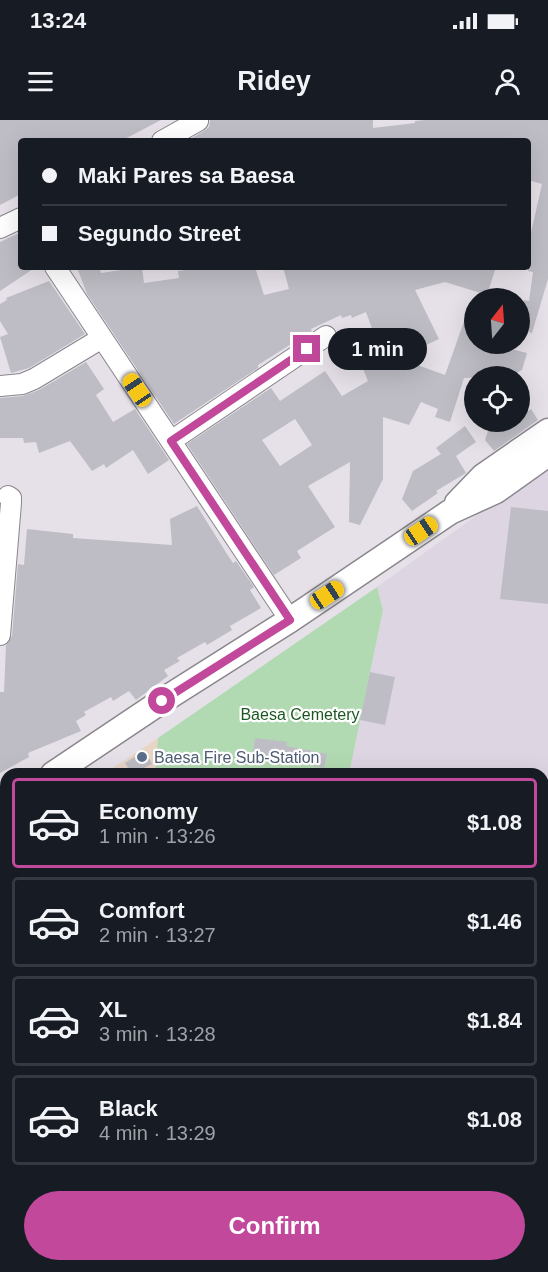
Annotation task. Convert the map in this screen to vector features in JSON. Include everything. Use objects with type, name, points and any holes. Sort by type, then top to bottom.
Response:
[{"type":"main road","points":[[450,512],[483,476],[548,431]]},
{"type":"main road","points":[[62,768],[290,620],[450,512],[496,491],[548,454]]},
{"type":"street","points":[[167,138],[198,121]]},
{"type":"street","points":[[0,228],[18,220]]},
{"type":"street","points":[[57,270],[290,620]]},
{"type":"street","points":[[171,441],[326,336]]},
{"type":"street","points":[[0,386],[22,384],[34,379],[102,338]]},
{"type":"street","points":[[0,635],[11,503],[11,498],[8,496]]},
{"type":"shaded area","points":[[548,464],[548,768],[350,768],[383,610],[377,587]]},
{"type":"shaded area","points":[[158,738],[156,768],[113,768]]},
{"type":"green space","name":"Baesa Cemetery","points":[[377,587],[383,610],[350,768],[156,768],[158,738]]},
{"type":"building","points":[[0,120],[161,120],[127,138],[18,138],[18,196],[0,205]]},
{"type":"building","points":[[210,120],[373,120],[373,128],[425,120],[548,120],[548,279],[532,333],[530,332],[530,294],[533,272],[528,270],[531,270],[531,233],[542,184],[531,181],[531,138],[192,138],[209,127]]},
{"type":"building","points":[[18,233],[18,270],[32,270],[0,291],[0,242]]},
{"type":"building","points":[[78,270],[100,270],[101,273],[142,270],[144,283],[179,278],[178,271],[185,270],[256,270],[264,295],[289,289],[284,270],[495,270],[489,288],[464,288],[445,282],[415,290],[439,339],[398,358],[445,375],[464,322],[464,354],[527,354],[523,366],[464,366],[464,378],[450,422],[435,417],[438,409],[421,402],[409,425],[383,417],[383,479],[360,525],[349,522],[350,462],[308,486],[335,527],[297,551],[301,558],[274,575],[187,444],[271,388],[280,401],[325,371],[342,396],[368,381],[357,354],[378,345],[366,312],[352,318],[351,315],[342,318],[341,315],[311,329],[312,331],[258,365],[258,368],[174,424],[87,294]],"holes":[[[295,419],[312,445],[280,466],[262,440]]]},
{"type":"building","points":[[49,281],[85,334],[29,368],[11,373],[0,337],[8,334],[0,321],[0,304],[7,300],[6,298]]},
{"type":"building","points":[[86,362],[104,389],[96,395],[113,422],[135,409],[169,460],[148,474],[133,450],[106,468],[104,464],[92,471],[70,441],[39,453],[36,442],[24,443],[23,438],[0,438],[0,398],[23,396],[39,390]]},
{"type":"building","points":[[530,410],[538,420],[530,426]]},
{"type":"building","points":[[464,427],[464,432],[469,432],[476,442],[456,456],[466,473],[436,491],[438,493],[412,511],[402,499],[413,471],[441,454],[436,448]]},
{"type":"building","points":[[488,432],[521,432],[494,451],[485,440]]},
{"type":"building","points":[[197,506],[233,563],[236,561],[254,587],[250,590],[261,608],[230,626],[232,630],[207,645],[205,642],[177,658],[180,661],[164,670],[168,676],[136,700],[129,691],[113,701],[111,697],[84,712],[86,715],[76,721],[81,731],[28,753],[29,757],[9,768],[0,768],[0,692],[4,692],[6,645],[12,636],[18,564],[24,565],[27,529],[73,534],[73,538],[172,545],[170,519]]},
{"type":"building","points":[[511,507],[548,511],[548,604],[500,599]]},
{"type":"building","points":[[370,672],[395,677],[385,725],[360,720]]},
{"type":"building","points":[[255,738],[287,742],[286,746],[327,754],[324,768],[284,759],[284,763],[252,759]]},
{"type":"building","name":"Baesa Fire Sub-Station","points":[[145,750],[152,764],[144,768],[128,768],[125,763]]},
{"type":"place","name":"Baesa Fire Sub-Station","points":[[142,757]]},
{"type":"route","points":[[162,701],[290,620],[171,441],[307,349]]}]
